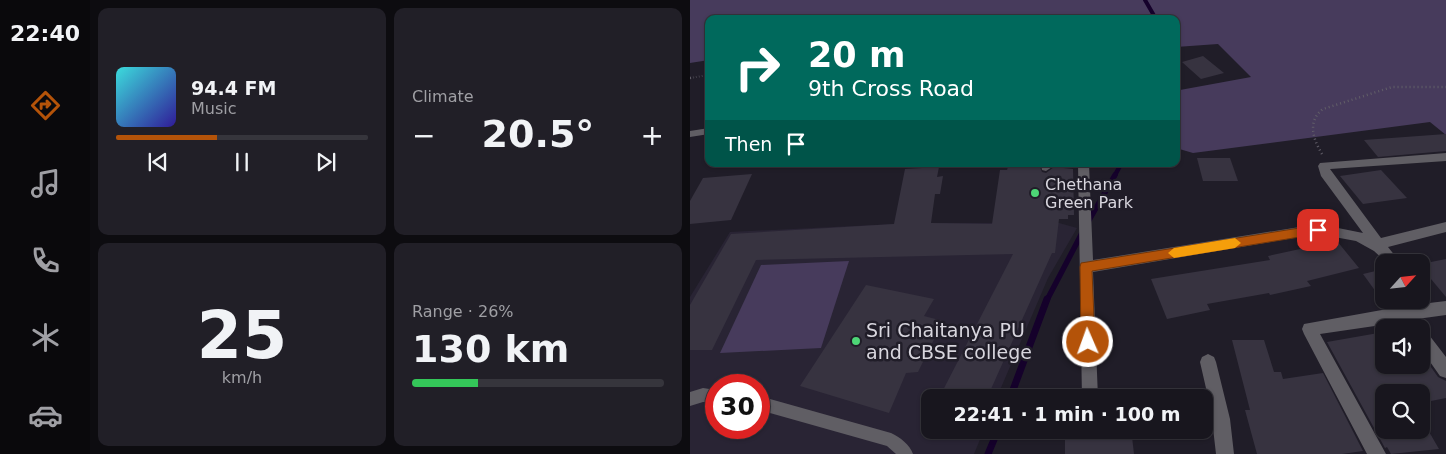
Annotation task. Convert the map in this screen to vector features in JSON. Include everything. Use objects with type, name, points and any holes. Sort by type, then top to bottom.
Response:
[{"type":"street","points":[[690,134],[705,132]]},
{"type":"street","points":[[1387,254],[1325,173],[1324,166],[1446,157]]},
{"type":"street","points":[[1083,167],[1090,389]]},
{"type":"street","points":[[1086,267],[1318,230],[1335,231],[1378,244],[1446,227]]},
{"type":"street","points":[[1430,307],[1446,308]]},
{"type":"street","points":[[1376,454],[1309,329],[1404,313],[1414,309]]},
{"type":"street","points":[[1404,313],[1408,319]]},
{"type":"street","points":[[1430,348],[1446,370]]},
{"type":"street","points":[[1208,362],[1210,389]]},
{"type":"street","points":[[1213,419],[1225,454]]},
{"type":"lane","points":[[690,399],[705,395]]},
{"type":"lane","points":[[770,406],[891,440],[906,454]]},
{"type":"path","points":[[690,78],[705,76]]},
{"type":"path","points":[[1330,165],[1313,139],[1313,120],[1316,113],[1392,87],[1446,87]]},
{"type":"shaded area","points":[[690,0],[1446,0],[1446,135],[1430,122],[1193,153],[1180,149],[1180,90],[1251,77],[1218,44],[1180,47],[1180,15],[705,15],[705,61],[690,63]]},
{"type":"shaded area","name":"Sri Chaitanya PU and CBSE college","points":[[915,223],[1059,223],[1077,228],[1048,278],[1000,389],[921,389],[921,439],[980,439],[974,454],[690,454],[690,297],[730,232]]},
{"type":"shaded area","points":[[849,261],[821,348],[720,353],[761,265]]},
{"type":"building","points":[[1203,56],[1224,73],[1201,79],[1182,62]]},
{"type":"building","points":[[1446,134],[1446,151],[1378,157],[1364,140]]},
{"type":"building","points":[[1197,158],[1230,158],[1238,181],[1203,181]]},
{"type":"building","points":[[939,167],[937,177],[943,176],[940,194],[935,194],[931,223],[992,224],[1000,170],[1007,170],[1008,167],[1040,167],[1042,172],[1046,173],[1054,167],[1073,169],[1074,215],[1068,215],[1068,219],[1059,219],[1055,253],[1052,253],[991,389],[944,389],[1013,254],[756,260],[712,350],[690,350],[690,305],[731,234],[894,224],[905,169]]},
{"type":"building","points":[[1381,170],[1407,198],[1363,204],[1340,176]]},
{"type":"building","points":[[752,174],[731,220],[690,224],[690,201],[703,178]]},
{"type":"building","points":[[1337,241],[1359,268],[1307,281],[1311,286],[1270,295],[1269,293],[1207,304],[1210,310],[1167,319],[1151,279],[1270,260],[1268,256]]},
{"type":"building","points":[[1446,259],[1446,297],[1430,278],[1430,262]]},
{"type":"building","points":[[1375,271],[1375,291],[1363,274]]},
{"type":"building","points":[[866,285],[934,299],[924,316],[943,321],[918,372],[906,373],[889,413],[800,386]]},
{"type":"building","points":[[1375,334],[1375,374],[1430,374],[1430,366],[1438,377],[1446,381],[1446,398],[1430,401],[1430,384],[1375,384],[1375,430],[1327,342]]},
{"type":"building","points":[[1232,340],[1264,340],[1274,372],[1281,372],[1283,379],[1323,373],[1363,451],[1342,454],[1257,454],[1245,410],[1250,410]]},
{"type":"building","points":[[1430,433],[1439,449],[1391,454],[1387,447],[1385,448],[1380,439],[1430,439]]},
{"type":"building","points":[[1065,439],[1132,439],[1134,454],[1065,454]]},
{"type":"waterway","points":[[1145,0],[1154,15]]},
{"type":"waterway","points":[[1114,177],[1119,167]]},
{"type":"waterway","points":[[1088,222],[1115,175]]},
{"type":"waterway","points":[[1047,300],[1082,233]]},
{"type":"waterway","points":[[1013,389],[1047,299]]},
{"type":"waterway","points":[[988,454],[994,439]]},
{"type":"slow traffic","points":[[1174,253],[1235,243]]},
{"type":"place","name":"Chethana Green Park","points":[[1035,193]]},
{"type":"place","name":"Sri Chaitanya PU and CBSE college","points":[[856,341]]},
{"type":"route","points":[[1088,342],[1086,267],[1318,230]]}]
